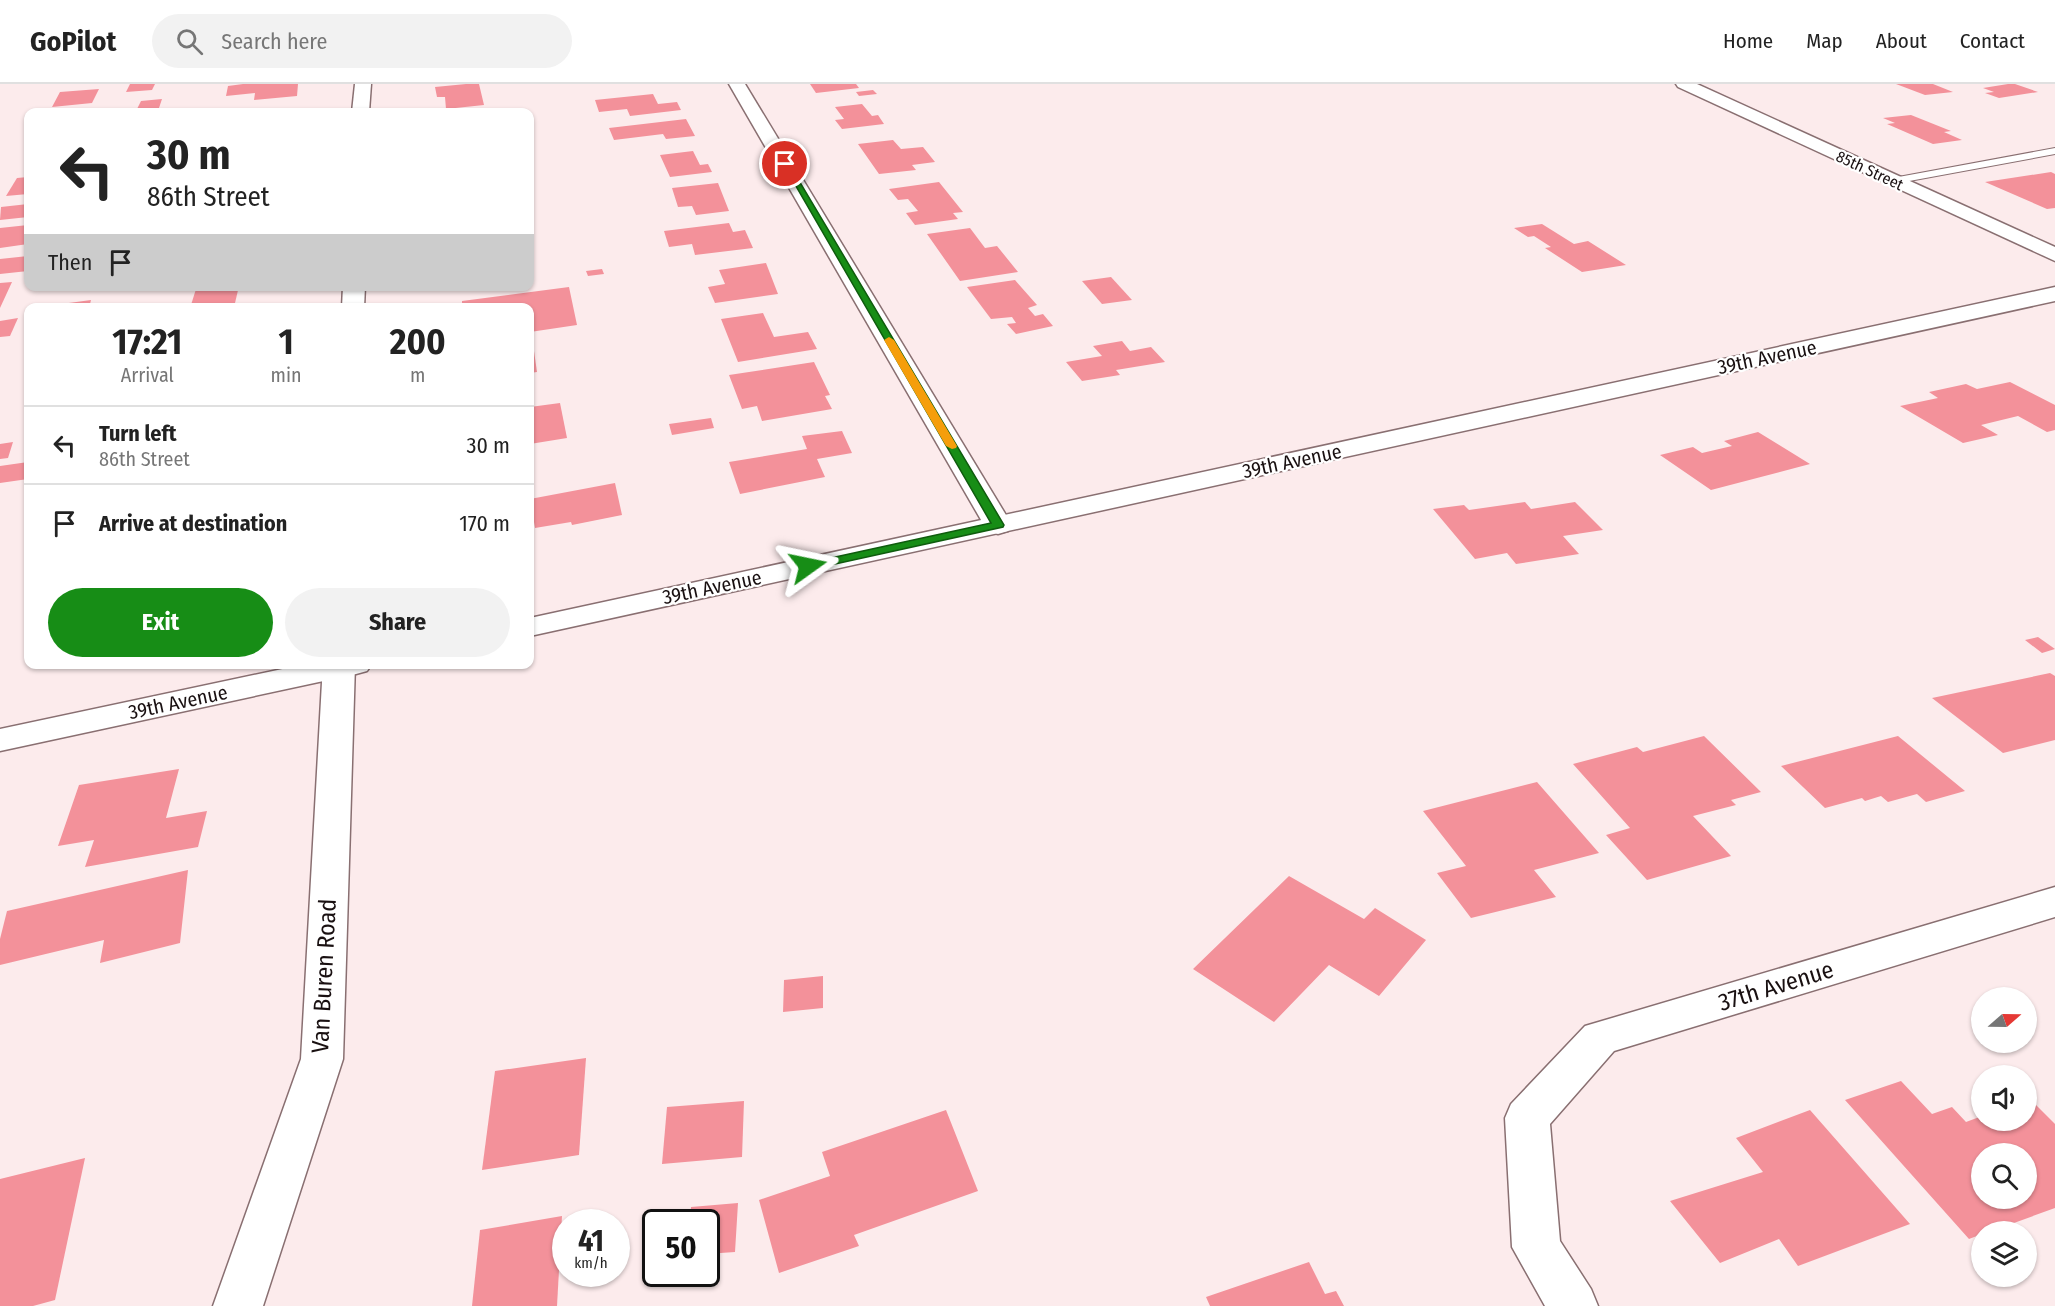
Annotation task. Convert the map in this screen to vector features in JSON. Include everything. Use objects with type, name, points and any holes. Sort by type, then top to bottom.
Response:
[{"type":"street","points":[[362,108],[363,84]]},
{"type":"street","points":[[737,84],[998,525]]},
{"type":"street","name":"85th Street","points":[[1684,84],[2055,255]]},
{"type":"street","name":"39th Avenue","points":[[534,626],[2055,294]]},
{"type":"street","name":"39th Avenue","points":[[0,740],[330,669]]},
{"type":"street","name":"Van Buren Road","points":[[238,1306],[322,1059],[344,669]]},
{"type":"street","name":"37th Avenue","points":[[1573,1306],[1536,1247],[1527,1118],[1600,1038],[2055,902]]},
{"type":"lane","points":[[1893,181],[2055,151]]},
{"type":"building","points":[[130,84],[155,84],[152,90],[126,92]]},
{"type":"building","points":[[298,84],[297,96],[254,100],[255,93],[226,96],[228,86]]},
{"type":"building","points":[[479,84],[484,105],[446,108],[445,97],[437,97],[435,87]]},
{"type":"building","points":[[810,84],[856,84],[859,88],[816,93]]},
{"type":"building","points":[[1896,84],[1933,84],[1953,92],[1925,95]]},
{"type":"building","points":[[2015,84],[2038,92],[1999,98],[1985,93],[1994,92],[1983,88]]},
{"type":"building","points":[[99,89],[92,103],[52,107],[60,92]]},
{"type":"building","points":[[873,90],[877,94],[859,96],[856,92]]},
{"type":"building","points":[[653,94],[658,104],[677,102],[681,110],[630,116],[627,109],[599,112],[595,100]]},
{"type":"building","points":[[162,99],[159,108],[138,108],[141,101]]},
{"type":"building","points":[[862,104],[872,116],[878,115],[884,124],[842,129],[835,120],[844,119],[835,107]]},
{"type":"building","points":[[1911,115],[1951,131],[1944,132],[1962,140],[1933,144],[1887,124],[1895,123],[1883,118]]},
{"type":"building","points":[[686,119],[695,136],[666,139],[663,134],[614,140],[609,128]]},
{"type":"building","points":[[893,140],[901,149],[923,147],[935,162],[912,165],[916,170],[879,174],[858,144]]},
{"type":"building","points":[[693,151],[700,165],[708,164],[712,172],[670,177],[660,155]]},
{"type":"building","points":[[2051,172],[2055,174],[2055,208],[2047,209],[1985,182]]},
{"type":"building","points":[[24,177],[24,194],[6,196],[17,178]]},
{"type":"building","points":[[939,182],[963,212],[953,213],[958,219],[915,225],[906,213],[918,211],[908,199],[898,200],[889,189]]},
{"type":"building","points":[[718,183],[729,211],[696,215],[692,206],[678,207],[672,188]]},
{"type":"building","points":[[24,204],[24,217],[0,220],[1,207]]},
{"type":"building","points":[[729,223],[733,232],[745,230],[753,248],[695,255],[692,244],[669,247],[664,231]]},
{"type":"building","points":[[1542,224],[1574,244],[1588,241],[1626,265],[1582,272],[1545,248],[1551,247],[1534,236],[1528,237],[1514,228]]},
{"type":"building","points":[[24,225],[24,245],[0,248],[0,228]]},
{"type":"building","points":[[970,228],[985,248],[997,246],[1018,272],[960,281],[927,234]]},
{"type":"building","points":[[24,256],[24,271],[0,274],[0,259]]},
{"type":"building","points":[[766,263],[778,294],[715,303],[708,287],[725,284],[719,270]]},
{"type":"building","points":[[602,269],[604,274],[588,276],[586,271]]},
{"type":"building","points":[[1111,277],[1132,300],[1102,304],[1082,281]]},
{"type":"building","points":[[1015,280],[1037,305],[1028,308],[1035,316],[1043,314],[1053,326],[1016,334],[1007,324],[1016,323],[1012,317],[991,319],[967,287]]},
{"type":"building","points":[[12,282],[0,308],[0,283]]},
{"type":"building","points":[[569,287],[577,325],[534,331],[534,303],[462,303],[462,301]]},
{"type":"building","points":[[195,291],[238,291],[235,303],[192,303]]},
{"type":"building","points":[[91,300],[90,303],[69,303]]},
{"type":"building","points":[[763,313],[774,337],[808,332],[817,349],[738,362],[721,319]]},
{"type":"building","points":[[18,318],[10,336],[0,337],[0,321]]},
{"type":"building","points":[[1122,341],[1130,351],[1151,347],[1165,362],[1116,370],[1120,375],[1082,381],[1066,362],[1102,356],[1093,346]]},
{"type":"building","points":[[534,351],[537,372],[534,372]]},
{"type":"building","points":[[814,362],[830,395],[825,396],[832,409],[762,421],[757,406],[742,409],[729,375]]},
{"type":"building","points":[[2010,382],[2055,405],[2055,430],[2047,432],[2018,416],[1981,425],[1998,435],[1963,443],[1900,406],[1938,398],[1929,392],[1966,384],[1977,389]]},
{"type":"building","points":[[560,403],[567,438],[534,443],[534,406]]},
{"type":"building","points":[[711,418],[714,428],[672,435],[669,424]]},
{"type":"building","points":[[842,431],[852,453],[817,459],[825,477],[740,494],[729,462],[807,449],[802,436]]},
{"type":"building","points":[[1758,432],[1810,464],[1711,490],[1660,455],[1693,447],[1702,453],[1732,446],[1724,441]]},
{"type":"building","points":[[13,442],[8,458],[0,459],[0,444]]},
{"type":"building","points":[[24,463],[24,480],[0,483],[0,466]]},
{"type":"building","points":[[615,483],[622,515],[572,525],[571,522],[535,528],[534,498]]},
{"type":"building","points":[[1525,502],[1531,509],[1575,502],[1603,530],[1563,536],[1579,554],[1516,564],[1507,553],[1475,559],[1433,509],[1464,505],[1469,510]]},
{"type":"building","points":[[2038,637],[2055,649],[2042,653],[2025,640]]},
{"type":"building","points":[[2050,673],[2055,676],[2055,740],[2003,753],[1932,698]]},
{"type":"building","points":[[1704,736],[1761,792],[1731,800],[1736,805],[1693,816],[1731,856],[1647,880],[1606,835],[1630,828],[1573,764],[1637,747],[1643,752]]},
{"type":"building","points":[[1898,736],[1965,791],[1926,802],[1917,794],[1888,802],[1881,796],[1865,801],[1862,798],[1825,808],[1781,766]]},
{"type":"building","points":[[179,769],[166,818],[207,811],[198,847],[85,867],[94,840],[58,846],[79,785]]},
{"type":"building","points":[[1537,782],[1599,853],[1534,870],[1556,897],[1471,918],[1437,873],[1466,866],[1423,811]]},
{"type":"building","points":[[188,870],[180,943],[100,963],[104,940],[0,965],[0,939],[7,911]]},
{"type":"building","points":[[1289,876],[1364,919],[1375,908],[1426,940],[1379,996],[1329,965],[1274,1022],[1193,969]]},
{"type":"building","points":[[823,976],[823,1008],[783,1012],[784,980]]},
{"type":"building","points":[[586,1058],[579,1155],[482,1170],[495,1071]]},
{"type":"building","points":[[1901,1081],[1932,1114],[1952,1107],[1966,1122],[1971,1120],[1971,1131],[2037,1131],[2037,1106],[2055,1124],[2055,1208],[2019,1221],[1971,1221],[1971,1238],[1969,1239],[1845,1100]]},
{"type":"building","points":[[744,1101],[742,1157],[662,1164],[667,1107]]},
{"type":"building","points":[[946,1110],[978,1191],[854,1235],[859,1246],[779,1273],[759,1200],[830,1176],[822,1152]]},
{"type":"building","points":[[1810,1110],[1910,1224],[1798,1266],[1779,1239],[1720,1263],[1670,1201],[1763,1172],[1736,1138]]},
{"type":"building","points":[[85,1158],[55,1300],[33,1306],[0,1306],[0,1179]]},
{"type":"building","points":[[738,1203],[735,1252],[720,1253],[720,1209],[691,1209],[691,1207]]},
{"type":"building","points":[[552,1218],[552,1287],[558,1287],[557,1306],[472,1306],[480,1230]]},
{"type":"building","points":[[1309,1262],[1325,1294],[1336,1291],[1344,1306],[1210,1306],[1206,1297]]},
{"type":"slow traffic","points":[[889,340],[952,446]]},
{"type":"route","points":[[785,164],[998,525],[808,566]]}]
